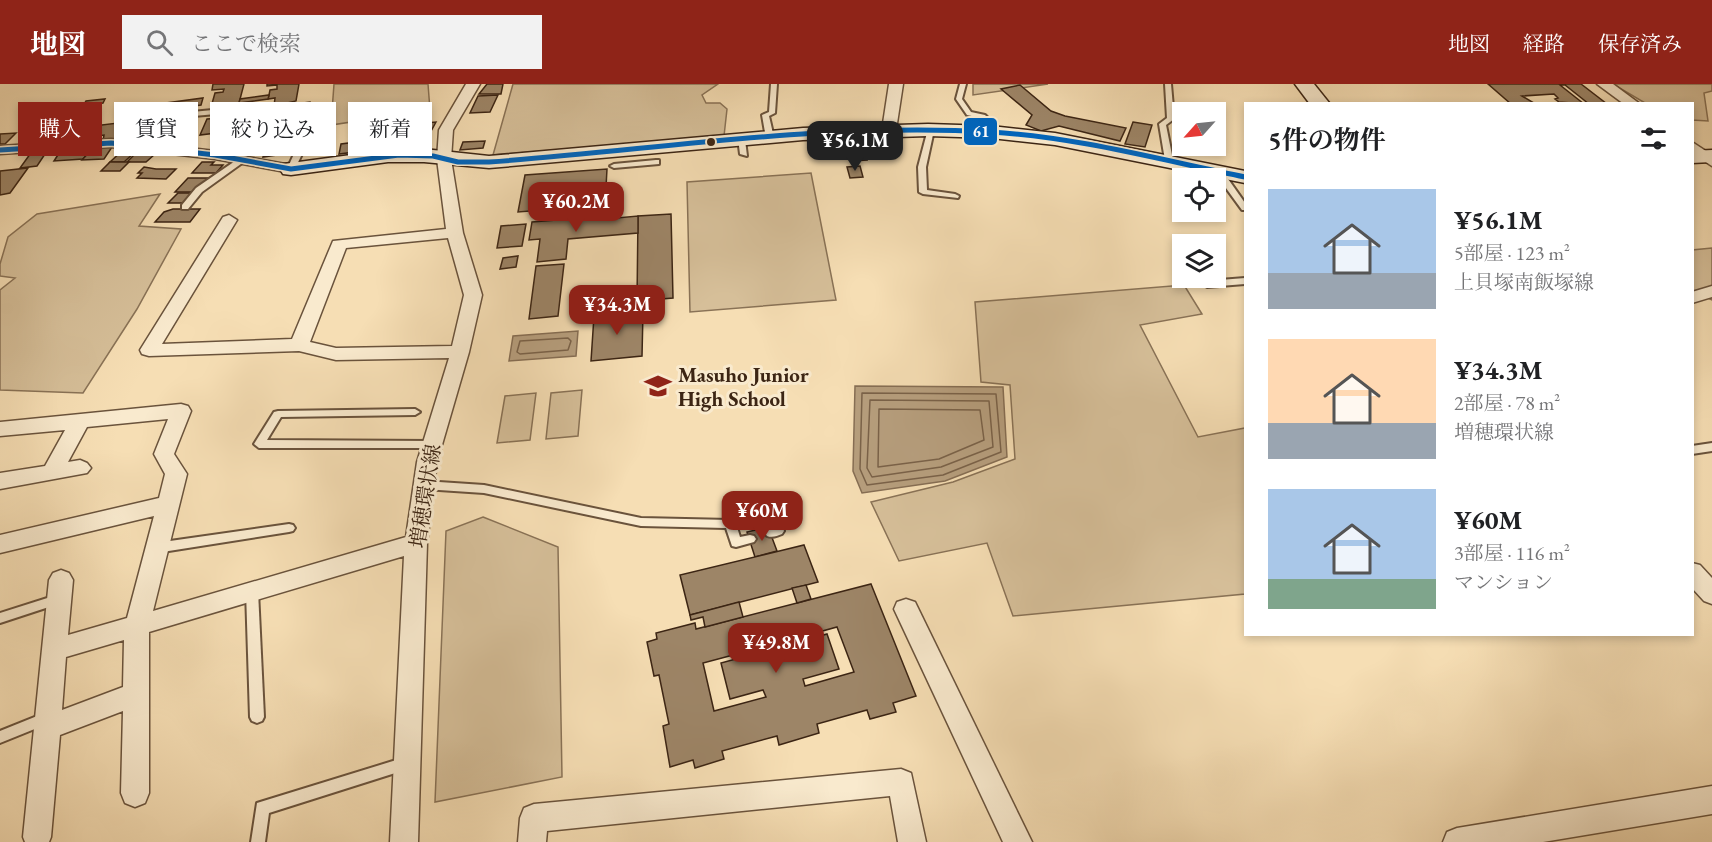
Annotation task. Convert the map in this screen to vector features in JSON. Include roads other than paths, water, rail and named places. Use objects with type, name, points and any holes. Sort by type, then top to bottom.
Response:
[{"type":"street","name":"増穂環状線","points":[[404,842],[416,543],[432,445],[460,352],[473,295],[455,232],[444,159],[446,130],[473,84]]},
{"type":"street","points":[[889,130],[896,84]]},
{"type":"street","points":[[1304,84],[1319,102]]},
{"type":"street","points":[[1604,84],[1631,102]]},
{"type":"street","points":[[219,156],[241,161],[295,162],[399,155],[489,162],[640,157],[743,147],[770,138],[889,130],[930,130],[1000,133],[1079,142],[1204,168]]},
{"type":"street","points":[[0,150],[111,143],[210,154]]},
{"type":"street","points":[[1226,173],[1244,177]]},
{"type":"street","points":[[229,220],[148,350],[299,345],[336,354],[460,352]]},
{"type":"street","points":[[299,345],[339,244],[455,232]]},
{"type":"street","points":[[1694,297],[1712,291]]},
{"type":"street","points":[[0,429],[181,411],[164,454],[176,474],[155,548],[137,625],[135,793]]},
{"type":"street","points":[[52,472],[80,421]]},
{"type":"street","points":[[0,481],[80,468]]},
{"type":"street","points":[[0,544],[168,504]]},
{"type":"street","points":[[55,650],[416,543]]},
{"type":"street","points":[[1694,574],[1712,594]]},
{"type":"street","points":[[37,837],[61,590]]},
{"type":"street","points":[[906,609],[1018,842]]},
{"type":"street","points":[[48,722],[137,694]]},
{"type":"street","points":[[532,842],[534,818],[901,782],[912,842]]},
{"type":"street","points":[[1457,842],[1712,800]]},
{"type":"lane","points":[[770,138],[765,116],[772,113],[774,84]]},
{"type":"lane","points":[[963,84],[959,99],[969,114],[983,116],[1000,133]]},
{"type":"lane","points":[[1168,84],[1171,119],[1162,124],[1168,160]]},
{"type":"lane","points":[[930,130],[922,167],[923,192],[955,196]]},
{"type":"lane","points":[[614,166],[640,157],[656,162]]},
{"type":"lane","points":[[185,207],[199,190],[241,161]]},
{"type":"lane","points":[[1226,182],[1244,207]]},
{"type":"lane","points":[[1226,282],[1244,281]]},
{"type":"lane","points":[[415,412],[278,414],[259,444],[432,445]]},
{"type":"lane","points":[[1694,450],[1712,447]]},
{"type":"lane","points":[[424,484],[484,489],[627,520],[730,524],[773,516],[778,531],[771,533]]},
{"type":"lane","points":[[730,524],[736,543],[750,539]]},
{"type":"lane","points":[[155,548],[290,528]]},
{"type":"lane","points":[[0,618],[61,590]]},
{"type":"lane","points":[[252,591],[257,717]]},
{"type":"lane","points":[[0,737],[48,722]]},
{"type":"lane","points":[[258,842],[262,808],[407,762]]},
{"type":"water","points":[[578,331],[576,356],[509,361],[513,336]]},
{"type":"water","points":[[855,386],[1003,387],[1007,457],[945,481],[862,493],[853,471]]},
{"type":"place","name":"Masuho Junior High School","points":[[658,386]]}]
